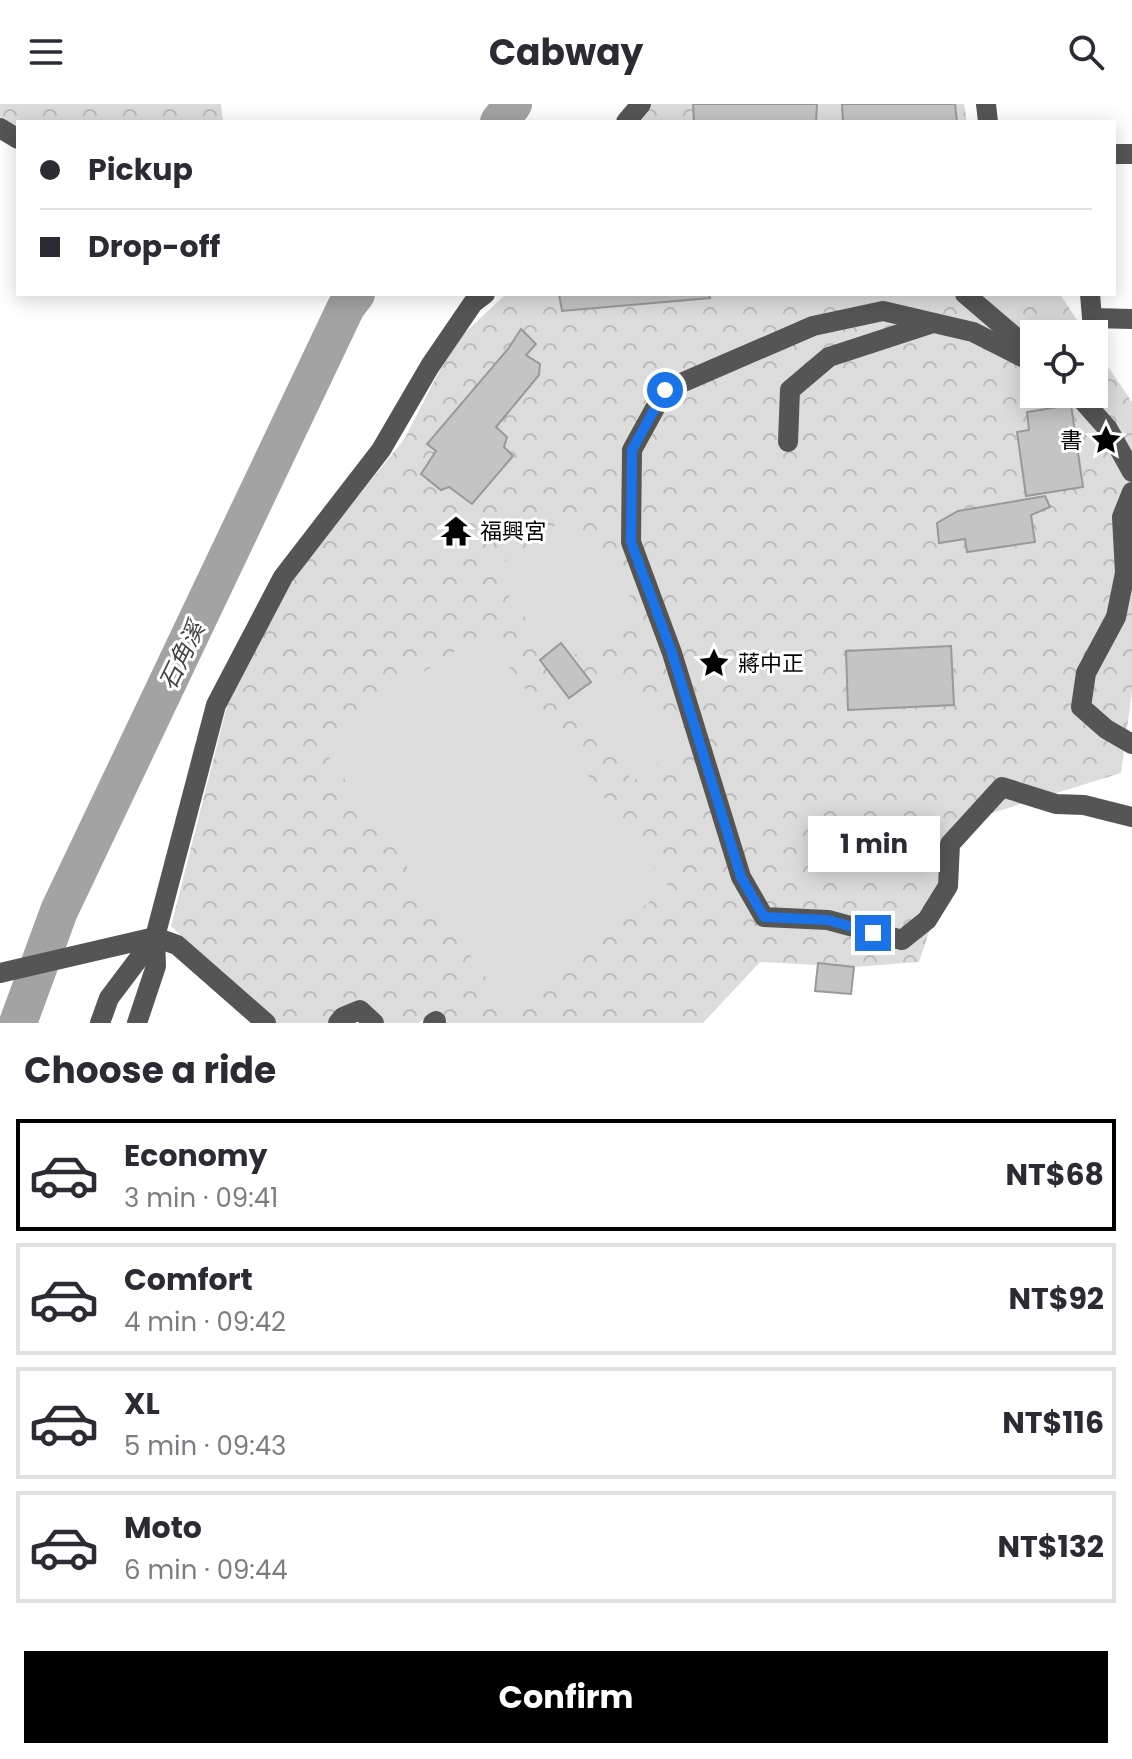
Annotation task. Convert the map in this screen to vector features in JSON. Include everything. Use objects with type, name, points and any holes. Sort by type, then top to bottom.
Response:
[{"type":"street","points":[[628,120],[641,104]]},
{"type":"street","points":[[137,1023],[156,966],[155,937],[216,705],[283,577],[381,450],[430,366],[473,303],[482,296]]},
{"type":"street","points":[[967,296],[1020,341]]},
{"type":"street","points":[[1090,296],[1092,318],[1132,319]]},
{"type":"street","points":[[1020,356],[973,332],[883,311],[813,326],[665,390],[632,450],[631,542],[672,653],[741,877],[764,917],[828,920],[902,940],[927,920],[948,886],[950,844],[1002,787],[1056,804],[1084,805],[1132,817]]},
{"type":"street","points":[[788,442],[790,390],[829,357],[934,323]]},
{"type":"street","points":[[1089,408],[1108,429],[1132,472]]},
{"type":"street","points":[[1132,492],[1122,517],[1125,573],[1116,617],[1086,673],[1081,707],[1106,729],[1132,744]]},
{"type":"street","points":[[100,1023],[109,998],[155,937]]},
{"type":"street","points":[[0,973],[155,937],[177,945],[266,1023]]},
{"type":"street","points":[[338,1023],[343,1017],[360,1010],[374,1023]]},
{"type":"green space","points":[[0,104],[221,104],[223,120],[16,120],[16,128],[0,117]]},
{"type":"green space","points":[[651,104],[964,104],[967,120],[639,120]]},
{"type":"green space","points":[[504,296],[1061,296],[1077,320],[1020,320],[1020,408],[1108,408],[1108,367],[1132,402],[1132,691],[1121,773],[966,821],[919,962],[854,967],[760,962],[703,1023],[431,1023],[426,1018],[418,1023],[380,1023],[358,1004],[334,1023],[274,1023],[171,926],[227,706],[270,614],[305,563],[405,438],[453,344]]},
{"type":"green space","points":[[571,514],[638,607],[561,665],[491,572]]},
{"type":"green space","points":[[484,632],[669,887],[509,1010],[318,742]]},
{"type":"green space","points":[[621,670],[679,746],[633,781],[575,705]]},
{"type":"building","points":[[693,104],[817,104],[816,120],[694,120]]},
{"type":"building","points":[[842,104],[955,104],[957,120],[843,120]]},
{"type":"building","points":[[559,296],[710,298],[562,311]]},
{"type":"building","points":[[521,329],[536,344],[526,355],[540,364],[539,375],[496,427],[507,437],[504,447],[513,456],[472,504],[449,487],[441,490],[421,474],[436,451],[427,444],[508,349]]},
{"type":"building","points":[[1071,408],[1083,487],[1026,496],[1017,432],[1029,430],[1027,412]]},
{"type":"building","points":[[1045,496],[1050,507],[1031,515],[1035,542],[967,552],[965,539],[939,543],[937,523],[958,511]]},
{"type":"building","points":[[561,643],[591,682],[569,698],[540,660]]},
{"type":"building","points":[[951,646],[954,705],[848,710],[846,651]]},
{"type":"building","points":[[818,963],[854,967],[851,994],[815,991]]},
{"type":"waterway","name":"石角溪","points":[[501,120],[513,104]]},
{"type":"waterway","name":"石角溪","points":[[18,1023],[59,911],[346,307],[354,296]]},
{"type":"place","name":"書","points":[[1106,440]]},
{"type":"place","name":"福興宮","points":[[456,531]]},
{"type":"place","name":"蔣中正","points":[[714,663]]},
{"type":"route","points":[[665,390],[632,450],[631,542],[672,653],[741,877],[764,917],[828,920],[873,933]]}]
